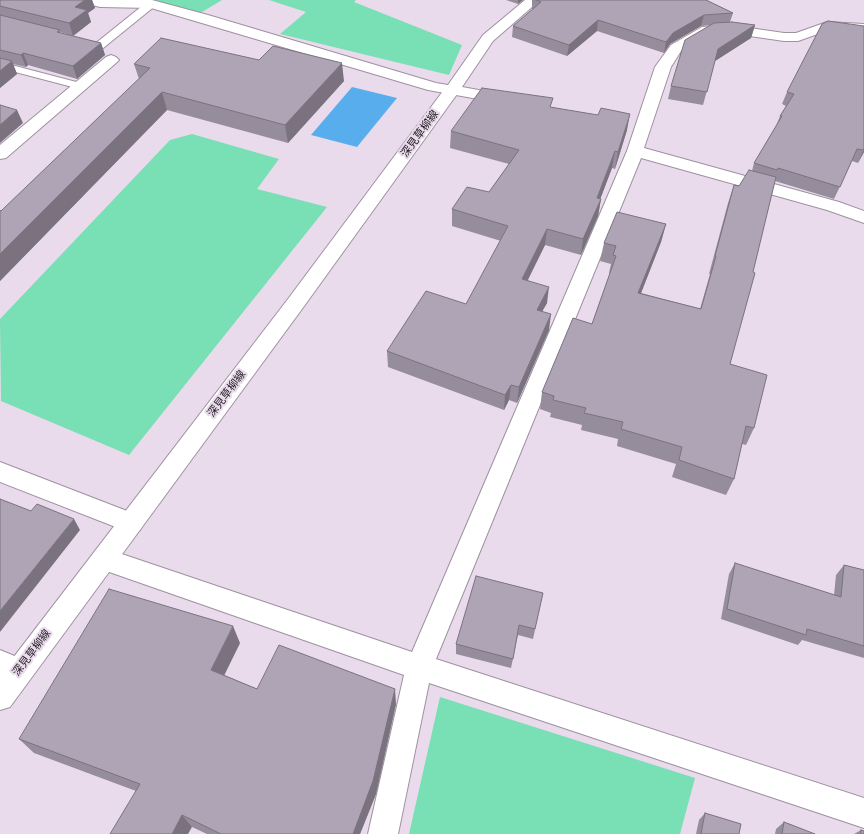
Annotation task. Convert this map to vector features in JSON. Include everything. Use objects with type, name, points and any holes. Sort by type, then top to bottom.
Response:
[{"type":"street","name":"深見草柳線","points":[[0,697],[10,667],[104,559],[452,90],[488,38],[533,0]]},
{"type":"street","points":[[98,1],[151,4],[434,86],[522,102]]},
{"type":"street","points":[[383,834],[419,667],[635,151],[636,124],[663,67],[676,48],[707,30],[729,29],[784,37],[798,37],[827,26],[864,28]]},
{"type":"street","points":[[0,154],[110,60]]},
{"type":"street","points":[[635,151],[833,206],[864,217]]},
{"type":"street","points":[[0,472],[131,523]]},
{"type":"street","points":[[104,559],[419,667],[864,814]]},
{"type":"lane","points":[[75,41],[98,47],[151,4]]},
{"type":"lane","points":[[0,65],[80,86]]},
{"type":"green space","points":[[100,0],[222,0],[197,15]]},
{"type":"green space","points":[[269,0],[356,0],[354,2],[462,45],[449,75],[280,34],[306,12]]},
{"type":"green space","points":[[192,134],[279,159],[257,189],[327,207],[129,455],[1,401],[0,319],[170,140]]},
{"type":"green space","points":[[440,697],[695,778],[680,834],[409,834]]},
{"type":"water","points":[[352,87],[397,98],[357,147],[311,135]]},
{"type":"building","points":[[0,0],[85,0],[75,7],[87,10],[69,23],[0,6]]},
{"type":"building","points":[[536,0],[706,0],[733,13],[704,15],[673,33],[666,42],[598,20],[569,45],[513,26],[541,2]]},
{"type":"building","points":[[0,15],[60,30],[57,32],[101,43],[73,66],[23,53],[21,55],[0,50]]},
{"type":"building","points":[[828,21],[864,26],[864,149],[857,149],[840,187],[778,168],[777,170],[754,163],[794,94],[787,92],[822,24]]},
{"type":"building","points":[[732,22],[755,25],[718,49],[707,92],[671,86],[685,40],[714,23]]},
{"type":"building","points":[[161,38],[259,60],[273,46],[342,63],[285,125],[162,92],[0,254],[0,210],[1,211],[150,68],[134,64]]},
{"type":"building","points":[[0,58],[12,61],[0,71]]},
{"type":"building","points":[[482,88],[553,98],[550,107],[598,115],[601,108],[630,114],[618,152],[615,151],[597,198],[601,199],[583,239],[547,229],[522,279],[549,287],[537,310],[551,314],[519,387],[511,385],[505,395],[387,351],[426,291],[466,304],[508,226],[452,209],[467,187],[489,192],[519,150],[451,131]]},
{"type":"building","points":[[0,105],[17,110],[0,125]]},
{"type":"building","points":[[749,170],[776,177],[753,272],[755,273],[730,364],[767,375],[754,428],[746,426],[734,479],[679,460],[682,447],[621,429],[623,422],[584,413],[586,408],[553,400],[554,396],[542,392],[573,318],[592,324],[616,256],[613,255],[616,246],[604,243],[617,212],[666,224],[638,293],[701,309],[734,185],[739,186]]},
{"type":"building","points":[[0,499],[31,511],[37,504],[74,519],[0,611]]},
{"type":"building","points":[[735,563],[841,597],[844,565],[864,570],[864,646],[807,629],[806,635],[727,609]]},
{"type":"building","points":[[476,576],[543,593],[535,629],[519,625],[513,659],[456,644]]},
{"type":"building","points":[[109,589],[233,626],[211,670],[257,689],[279,645],[395,689],[373,781],[353,834],[221,834],[182,815],[172,834],[110,834],[140,784],[19,739]]},
{"type":"building","points":[[705,813],[741,824],[739,834],[701,834]]},
{"type":"building","points":[[784,822],[815,834],[782,834]]},
{"type":"building","points":[[861,830],[864,831],[864,834],[861,834]]}]
